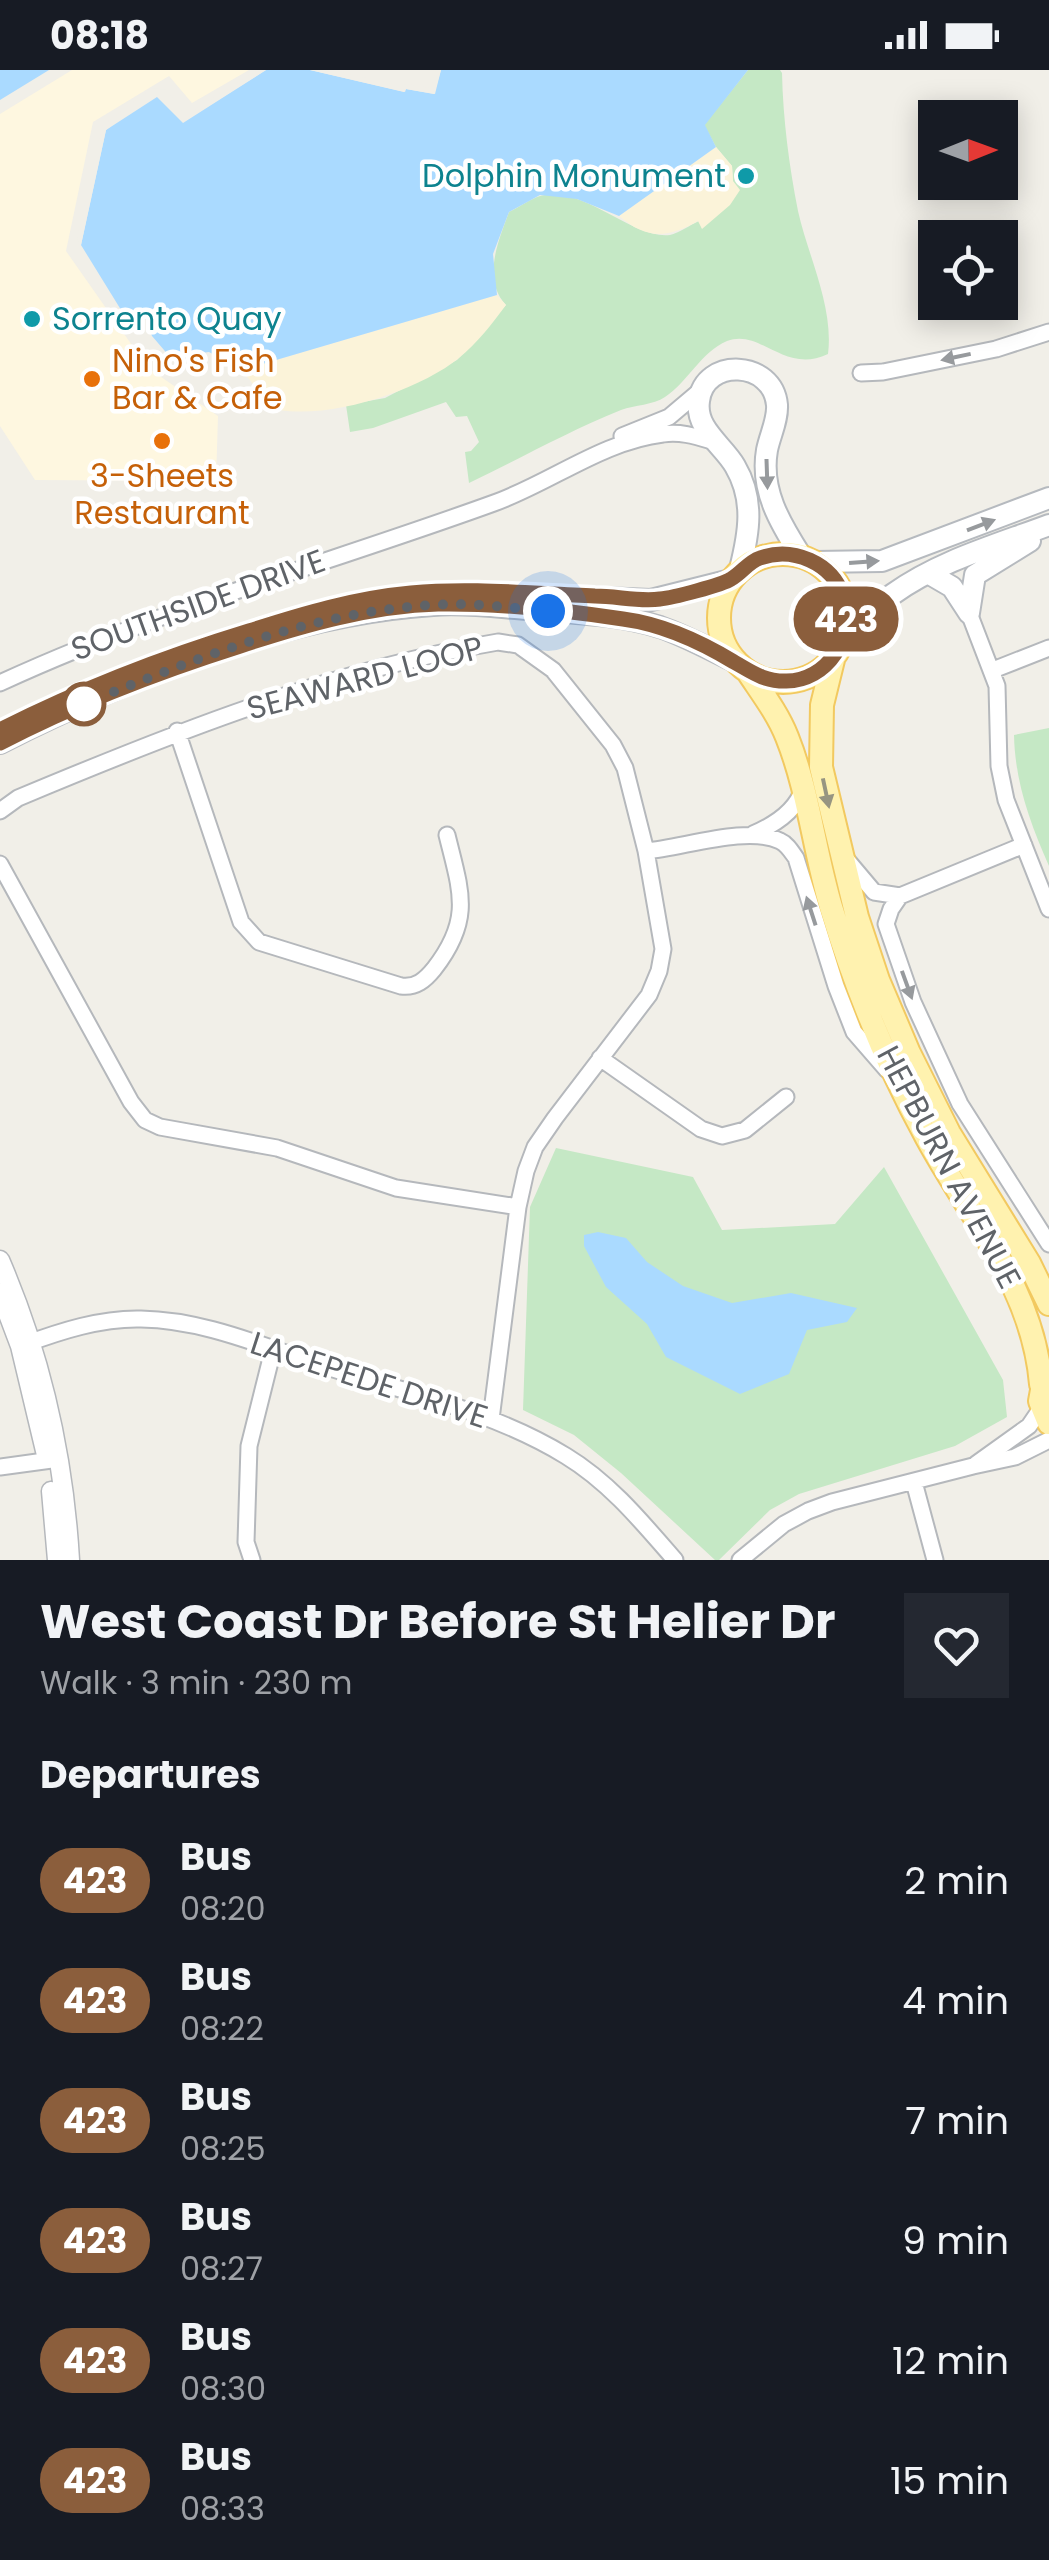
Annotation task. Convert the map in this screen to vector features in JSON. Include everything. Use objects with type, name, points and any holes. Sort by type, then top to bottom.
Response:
[{"type":"main road","points":[[742,667],[724,644],[718,622],[721,600],[736,574],[750,527],[748,504],[736,467],[715,442],[698,406],[705,386],[721,373],[743,368],[764,378],[774,391],[777,410],[766,454],[768,493],[780,523],[808,559],[837,584],[844,597],[846,612],[838,649]]},
{"type":"main road","points":[[0,730],[118,677],[208,643],[311,611],[412,593],[651,600],[736,574],[758,558],[779,553],[808,559],[882,561],[1049,498]]},
{"type":"main road","points":[[0,742],[182,664],[294,628],[437,604],[628,619],[683,636],[770,681],[794,681],[816,672],[878,606],[928,573],[1049,527]]},
{"type":"main road","points":[[970,613],[975,575],[1049,527]]},
{"type":"main road","points":[[928,573],[952,588],[970,613]]},
{"type":"main road","name":"HEPBURN AVENUE","points":[[838,649],[822,706],[821,767],[838,849],[878,980],[949,1133],[1049,1304]]},
{"type":"main road","name":"HEPBURN AVENUE","points":[[742,667],[787,736],[850,967],[927,1138],[1016,1286],[1045,1395]]},
{"type":"street","points":[[861,373],[884,372],[996,349],[1049,332]]},
{"type":"street","name":"SOUTHSIDE DRIVE","points":[[399,534],[669,417],[705,386]]},
{"type":"street","name":"SOUTHSIDE DRIVE","points":[[0,683],[102,637],[498,502],[636,440],[664,434],[715,442]]},
{"type":"street","points":[[970,613],[993,670],[1001,782],[1047,900]]},
{"type":"street","name":"SEAWARD LOOP","points":[[0,810],[18,798],[177,731],[363,671],[484,644],[518,645],[553,670],[614,745],[625,768],[646,851],[663,950],[660,971],[649,994],[536,1148],[526,1171],[518,1206],[491,1419]]},
{"type":"street","points":[[993,670],[1049,648]]},
{"type":"street","points":[[177,731],[241,922],[260,942],[401,986],[419,984],[444,956],[462,918],[462,898],[446,835]]},
{"type":"street","points":[[745,837],[768,828],[798,803],[802,789]]},
{"type":"street","points":[[646,851],[745,837],[785,842],[796,858],[854,1032],[902,1088]]},
{"type":"street","points":[[838,849],[874,892],[900,896],[1024,844]]},
{"type":"street","points":[[0,864],[131,1102],[146,1120],[160,1127],[277,1148],[396,1188],[518,1206]]},
{"type":"street","points":[[900,896],[886,917],[886,924],[913,1002],[960,1104],[1049,1244]]},
{"type":"street","points":[[600,1058],[702,1129],[722,1136],[745,1130],[786,1097]]},
{"type":"street","points":[[0,1260],[26,1344],[53,1460],[70,1560]]},
{"type":"street","points":[[0,1292],[26,1344]]},
{"type":"street","name":"LACEPEDE DRIVE","points":[[26,1344],[79,1326],[137,1319],[201,1326],[491,1419],[565,1455],[600,1481],[675,1560]]},
{"type":"street","points":[[252,1560],[246,1542],[249,1446],[273,1350]]},
{"type":"street","points":[[972,1466],[1029,1426],[1045,1395]]},
{"type":"street","points":[[740,1560],[784,1524],[832,1502],[1015,1457],[1049,1440]]},
{"type":"street","points":[[0,1467],[53,1460]]},
{"type":"street","points":[[53,1460],[57,1560]]},
{"type":"street","points":[[914,1482],[935,1560]]},
{"type":"shaded area","name":"Sorrento Quay","points":[[72,70],[249,70],[192,103],[169,76],[93,122],[66,251],[148,368],[218,416],[216,481],[35,480],[0,426],[0,114]]},
{"type":"green space","points":[[748,70],[782,73],[792,176],[802,228],[824,300],[828,354],[798,359],[751,340],[727,341],[660,400],[602,418],[469,483],[465,452],[479,442],[467,416],[456,417],[446,402],[373,428],[350,432],[346,405],[385,398],[457,360],[506,305],[495,284],[494,260],[509,212],[537,197],[554,194],[588,203],[655,234],[670,235],[699,221],[702,228],[733,181],[732,166],[704,125]]},
{"type":"green space","points":[[1049,728],[1049,866],[1025,802],[1014,735]]},
{"type":"green space","points":[[556,1148],[693,1177],[722,1230],[835,1224],[884,1167],[1003,1380],[1007,1417],[955,1446],[799,1494],[770,1510],[715,1560],[574,1435],[523,1410],[530,1207]]},
{"type":"sand","points":[[716,147],[732,166],[733,181],[740,190],[730,205],[702,229],[698,221],[677,231],[648,233],[619,216]]},
{"type":"sand","points":[[497,295],[506,305],[459,358],[391,394],[335,409],[283,410],[261,405],[242,370]]},
{"type":"water","points":[[0,70],[49,70],[0,100]]},
{"type":"water","points":[[266,70],[310,70],[404,92],[406,89],[434,94],[441,70],[748,70],[705,125],[716,147],[619,216],[577,199],[540,195],[509,212],[493,254],[497,295],[242,370],[209,352],[170,357],[152,336],[145,317],[126,318],[81,245],[106,130],[154,92],[183,122]]},
{"type":"water","points":[[598,1232],[626,1238],[647,1262],[683,1286],[732,1303],[791,1293],[857,1308],[847,1322],[807,1330],[789,1374],[740,1394],[666,1357],[647,1324],[606,1287],[584,1246],[584,1235]]},
{"type":"pier","points":[[257,70],[266,70],[183,123],[157,97],[106,130],[81,245],[77,239],[102,126],[152,88],[167,90],[185,116]]},
{"type":"pier","points":[[310,70],[332,70],[401,86],[431,88],[436,70],[441,70],[435,94],[406,89],[405,92]]},
{"type":"bus line","name":"423","points":[[0,730],[118,677],[208,643],[311,611],[364,600],[412,593],[522,592],[664,599],[731,580],[758,558],[779,553],[815,562],[844,597],[846,628],[834,656],[816,672],[794,681],[770,681],[683,636],[628,619],[437,604],[294,628],[182,664],[50,718],[0,743]]},
{"type":"place","name":"Dolphin Monument","points":[[746,176]]},
{"type":"place","name":"Sorrento Quay","points":[[32,319]]},
{"type":"place","name":"Nino's Fish Bar & Cafe","points":[[92,379]]},
{"type":"place","name":"3-Sheets Restaurant","points":[[162,441]]},
{"type":"route","points":[[84,704],[74,708],[182,664],[327,620],[437,604],[548,611]]}]
